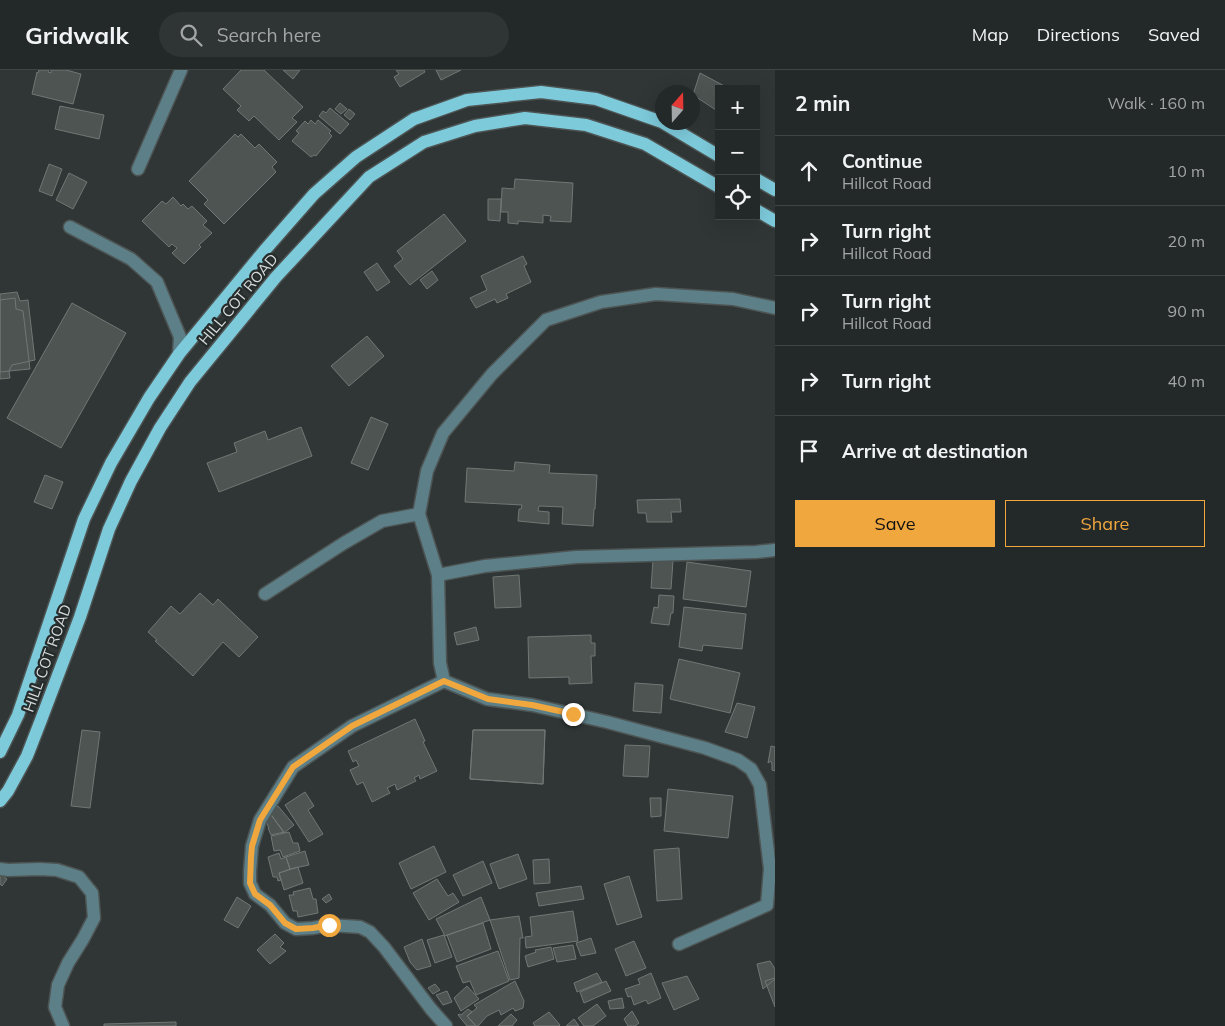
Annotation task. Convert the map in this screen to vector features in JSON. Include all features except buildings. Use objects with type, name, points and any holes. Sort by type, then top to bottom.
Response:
[{"type":"main road","name":"HILL COT ROAD","points":[[0,752],[18,715],[84,519],[111,463],[149,398],[179,354],[264,251],[314,194],[356,157],[414,119],[467,100],[540,92],[596,98],[662,122],[715,154]]},
{"type":"main road","name":"HILL COT ROAD","points":[[0,801],[8,791],[22,765],[41,720],[80,617],[109,529],[130,481],[160,428],[190,382],[270,284],[368,177],[424,142],[475,126],[525,118],[586,125],[644,144],[715,185]]},
{"type":"main road","points":[[760,181],[775,190]]},
{"type":"main road","points":[[760,212],[775,221]]},
{"type":"street","points":[[138,169],[181,70]]},
{"type":"street","points":[[70,227],[131,259],[157,282],[180,337],[179,354]]},
{"type":"street","points":[[444,681],[440,663],[438,575],[419,514],[427,471],[443,433],[492,374],[546,320],[601,302],[656,294],[733,299],[775,308]]},
{"type":"street","points":[[265,594],[382,521],[419,514]]},
{"type":"street","points":[[438,575],[485,566],[576,557],[775,550]]},
{"type":"street","points":[[446,1026],[370,932],[360,927],[329,925],[296,929],[285,923],[270,905],[255,894],[250,883],[252,846],[260,820],[293,767],[352,726],[444,681],[488,699],[532,705],[573,714],[705,748],[738,760],[751,769],[760,785],[770,869],[767,905],[679,944]]},
{"type":"street","points":[[0,869],[56,870],[79,877],[92,893],[94,918],[68,963],[58,985],[55,1007],[63,1026]]},
{"type":"route","points":[[329,925],[296,929],[285,923],[270,905],[255,894],[250,883],[252,846],[260,820],[293,767],[352,726],[444,681],[488,699],[532,705],[573,714]]}]
